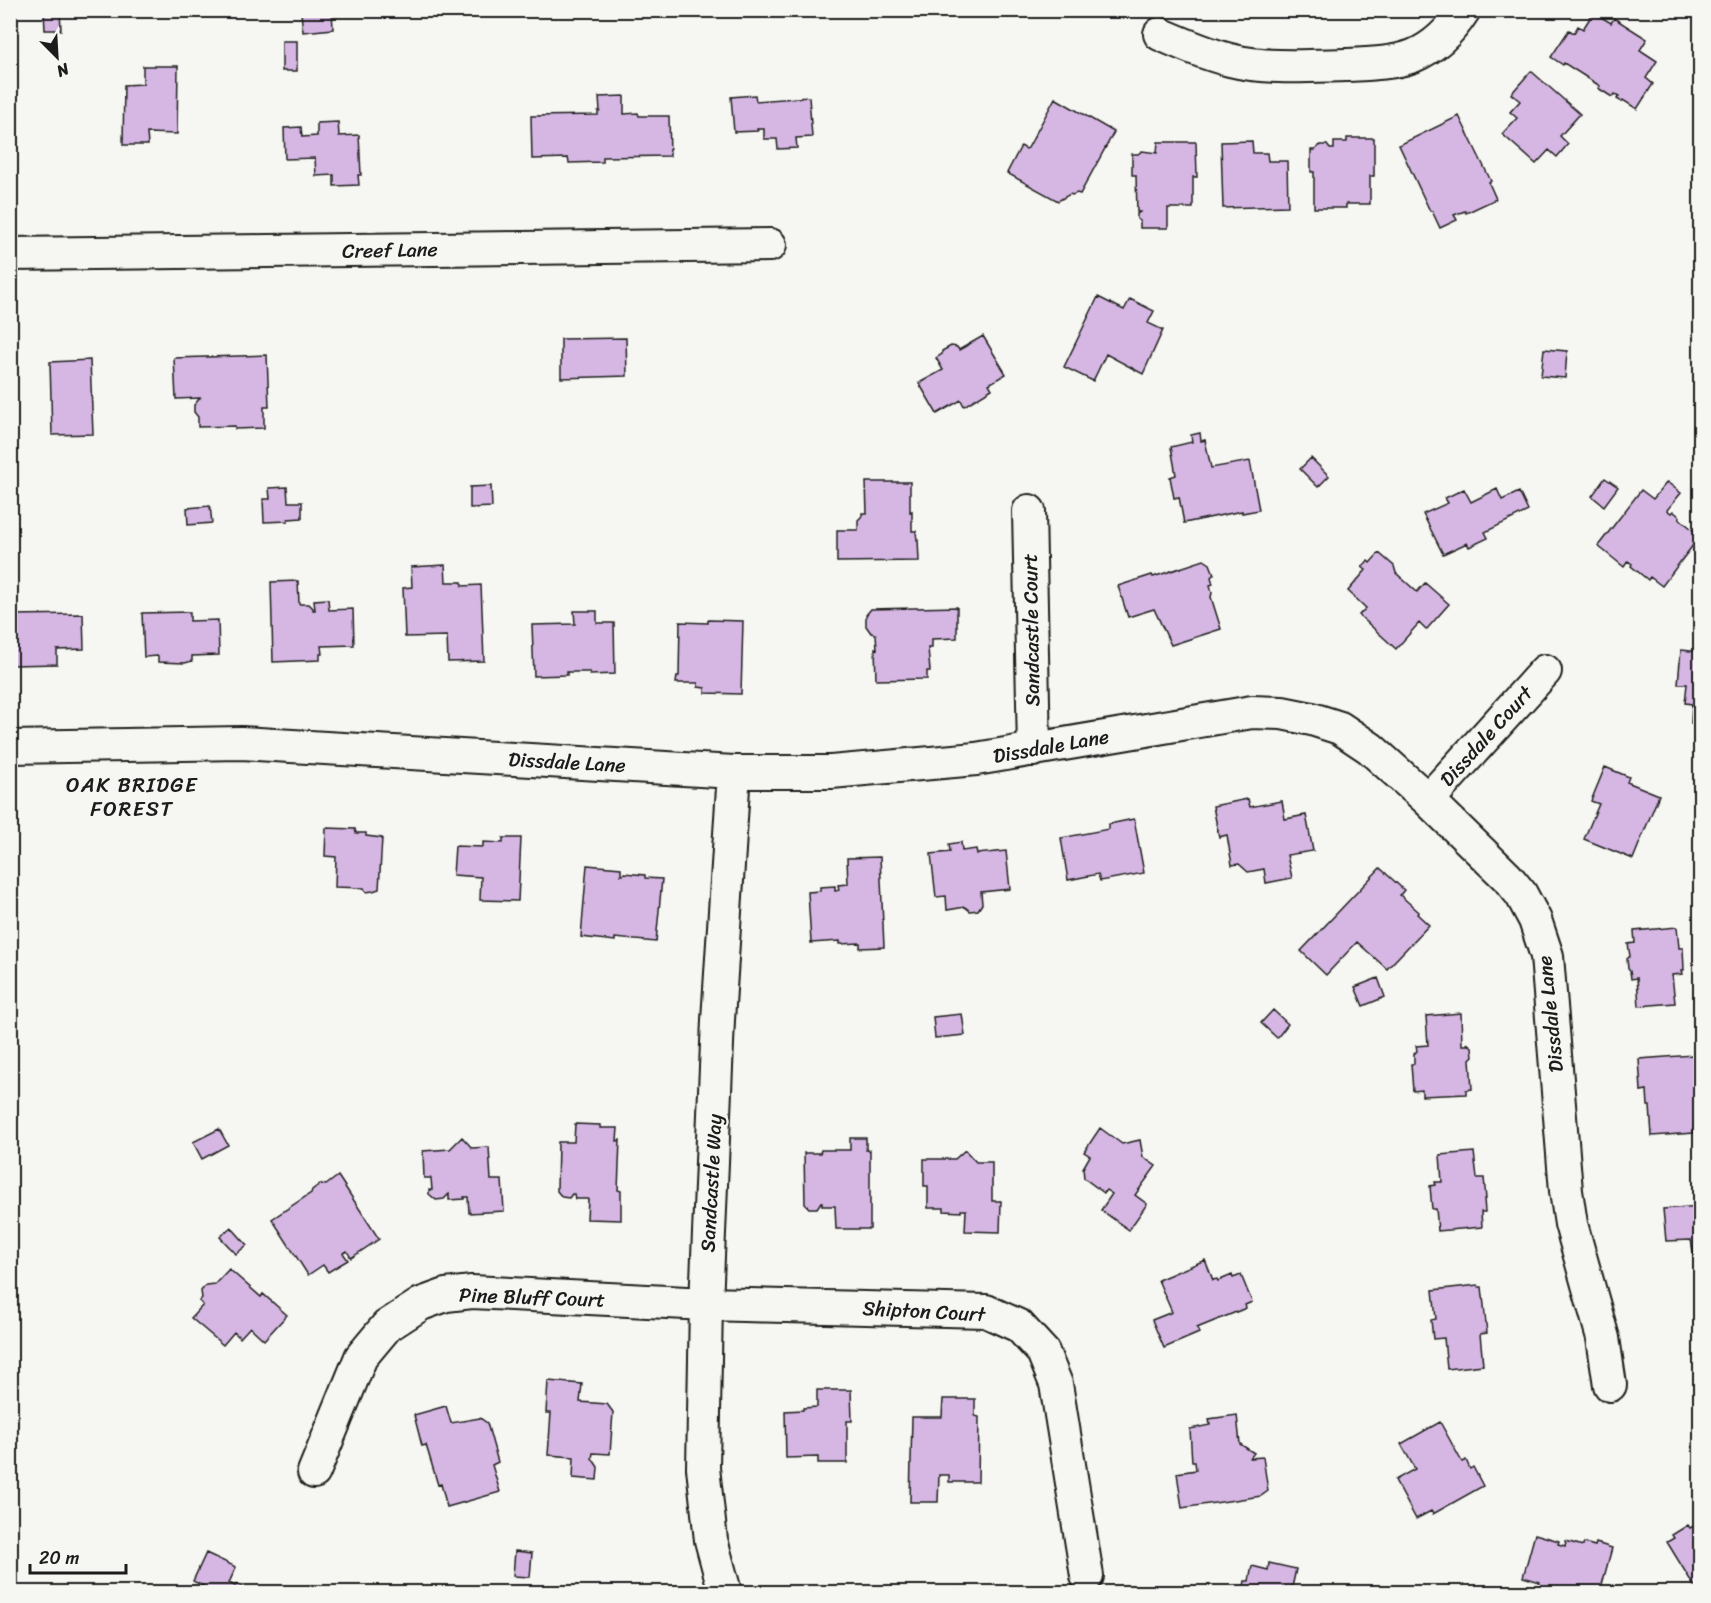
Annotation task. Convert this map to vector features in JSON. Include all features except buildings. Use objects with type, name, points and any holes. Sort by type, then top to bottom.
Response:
[{"type":"street","points":[[1160,34],[1230,60],[1255,64],[1307,66],[1389,63],[1430,47],[1453,27],[1464,10]]},
{"type":"street","name":"Creef Lane","points":[[10,254],[770,245]]},
{"type":"street","name":"Sandcastle Court","points":[[1029,511],[1034,750]]},
{"type":"street","name":"Dissdale Court","points":[[1428,800],[1545,671]]},
{"type":"street","name":"Dissdale Lane","points":[[10,747],[241,743],[734,772],[831,772],[976,759],[1252,712],[1282,713],[1340,728],[1370,748],[1428,800],[1507,877],[1521,894],[1535,920],[1547,956],[1566,1191],[1571,1224],[1603,1338],[1610,1385]]},
{"type":"street","name":"Sandcastle Way","points":[[725,1593],[711,1540],[703,1468],[706,1304],[718,1020],[734,772]]},
{"type":"street","name":"Pine Bluff Court","points":[[314,1472],[361,1357],[387,1326],[421,1304],[446,1295],[472,1292],[706,1304]]},
{"type":"street","name":"Shipton Court","points":[[706,1304],[986,1311],[1018,1326],[1043,1352],[1056,1383],[1087,1576]]},
{"type":"district","name":"OAK BRIDGE FOREST","points":[[132,797]]}]
